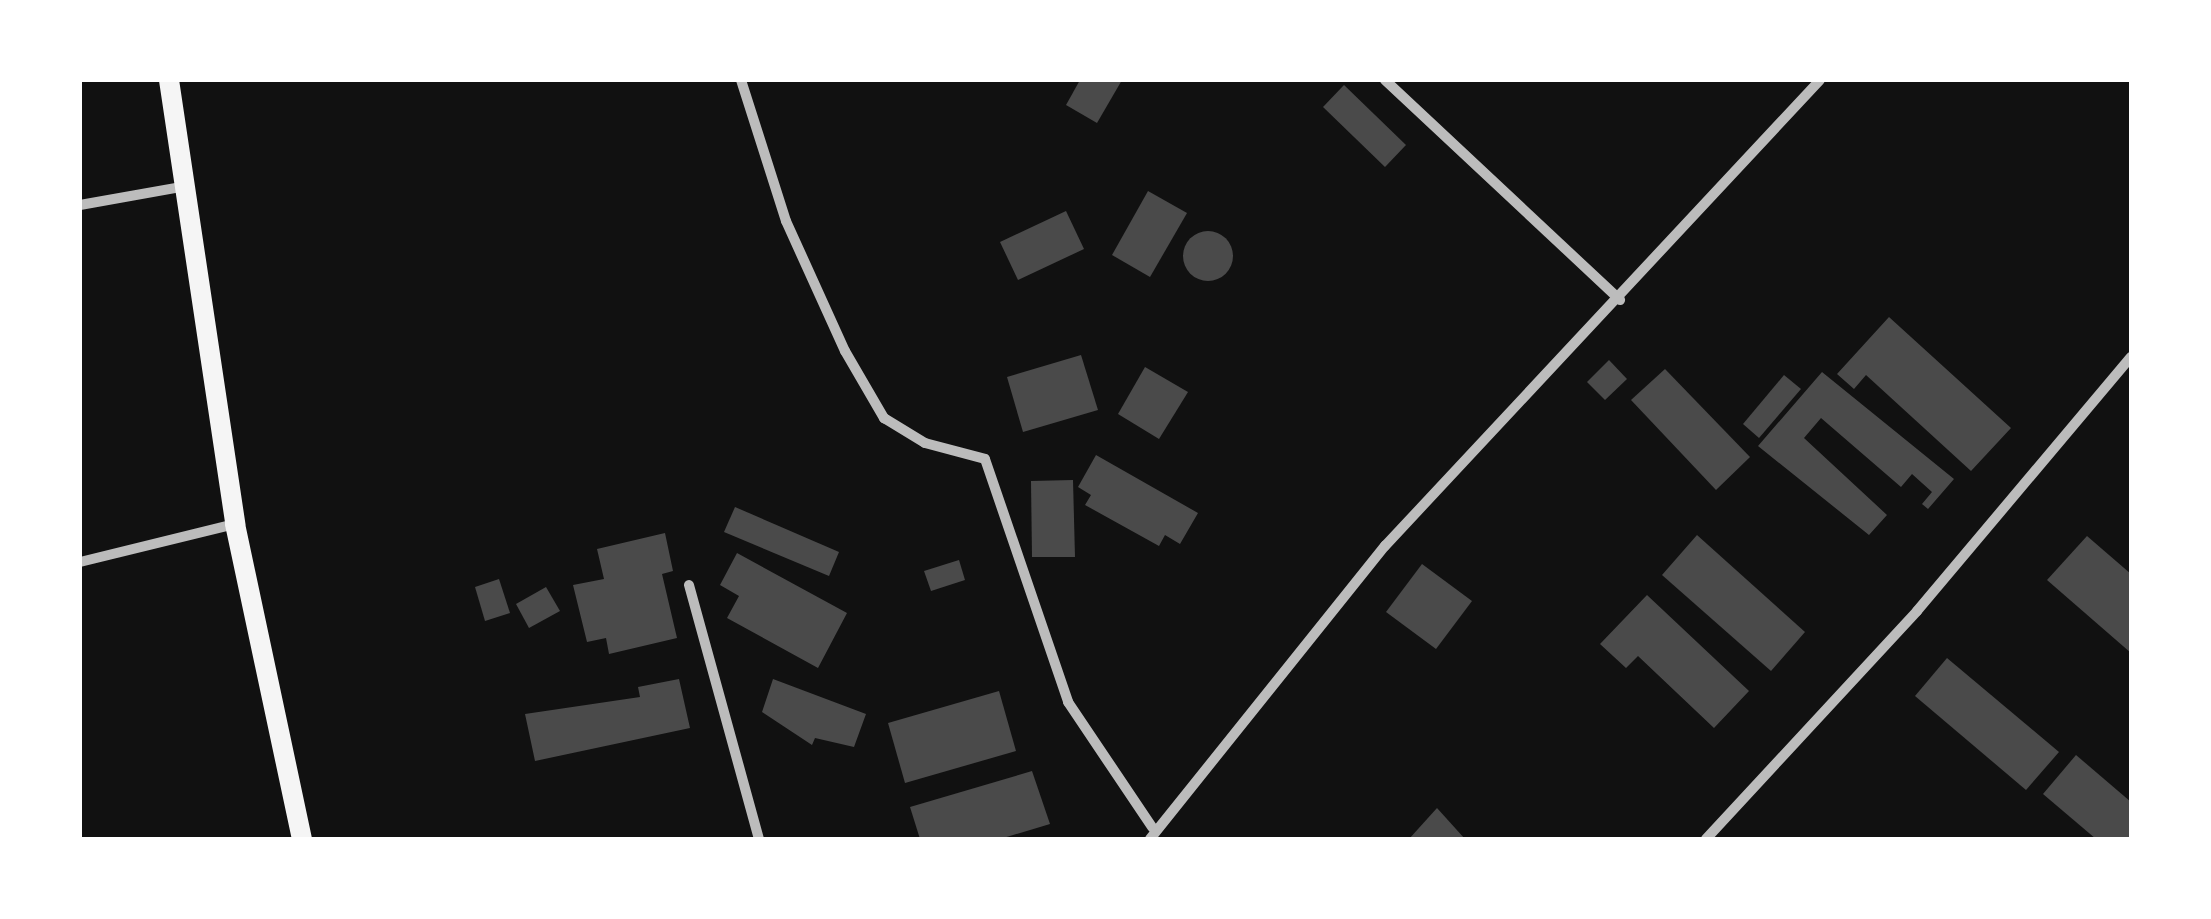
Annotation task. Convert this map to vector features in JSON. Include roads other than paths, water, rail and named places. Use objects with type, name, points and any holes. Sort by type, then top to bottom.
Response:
[{"type":"main road","points":[[168,80],[234,524],[302,839]]},
{"type":"street","points":[[740,80],[786,221],[845,350],[884,418],[926,443],[984,459],[1068,702],[1151,833],[1385,546],[1620,300],[1820,80]]},
{"type":"street","points":[[1385,80],[1620,300]]},
{"type":"street","points":[[80,205],[186,186]]},
{"type":"street","points":[[1706,839],[1917,611],[2131,357]]},
{"type":"street","points":[[80,562],[234,524]]},
{"type":"street","points":[[689,586],[759,839]]}]
